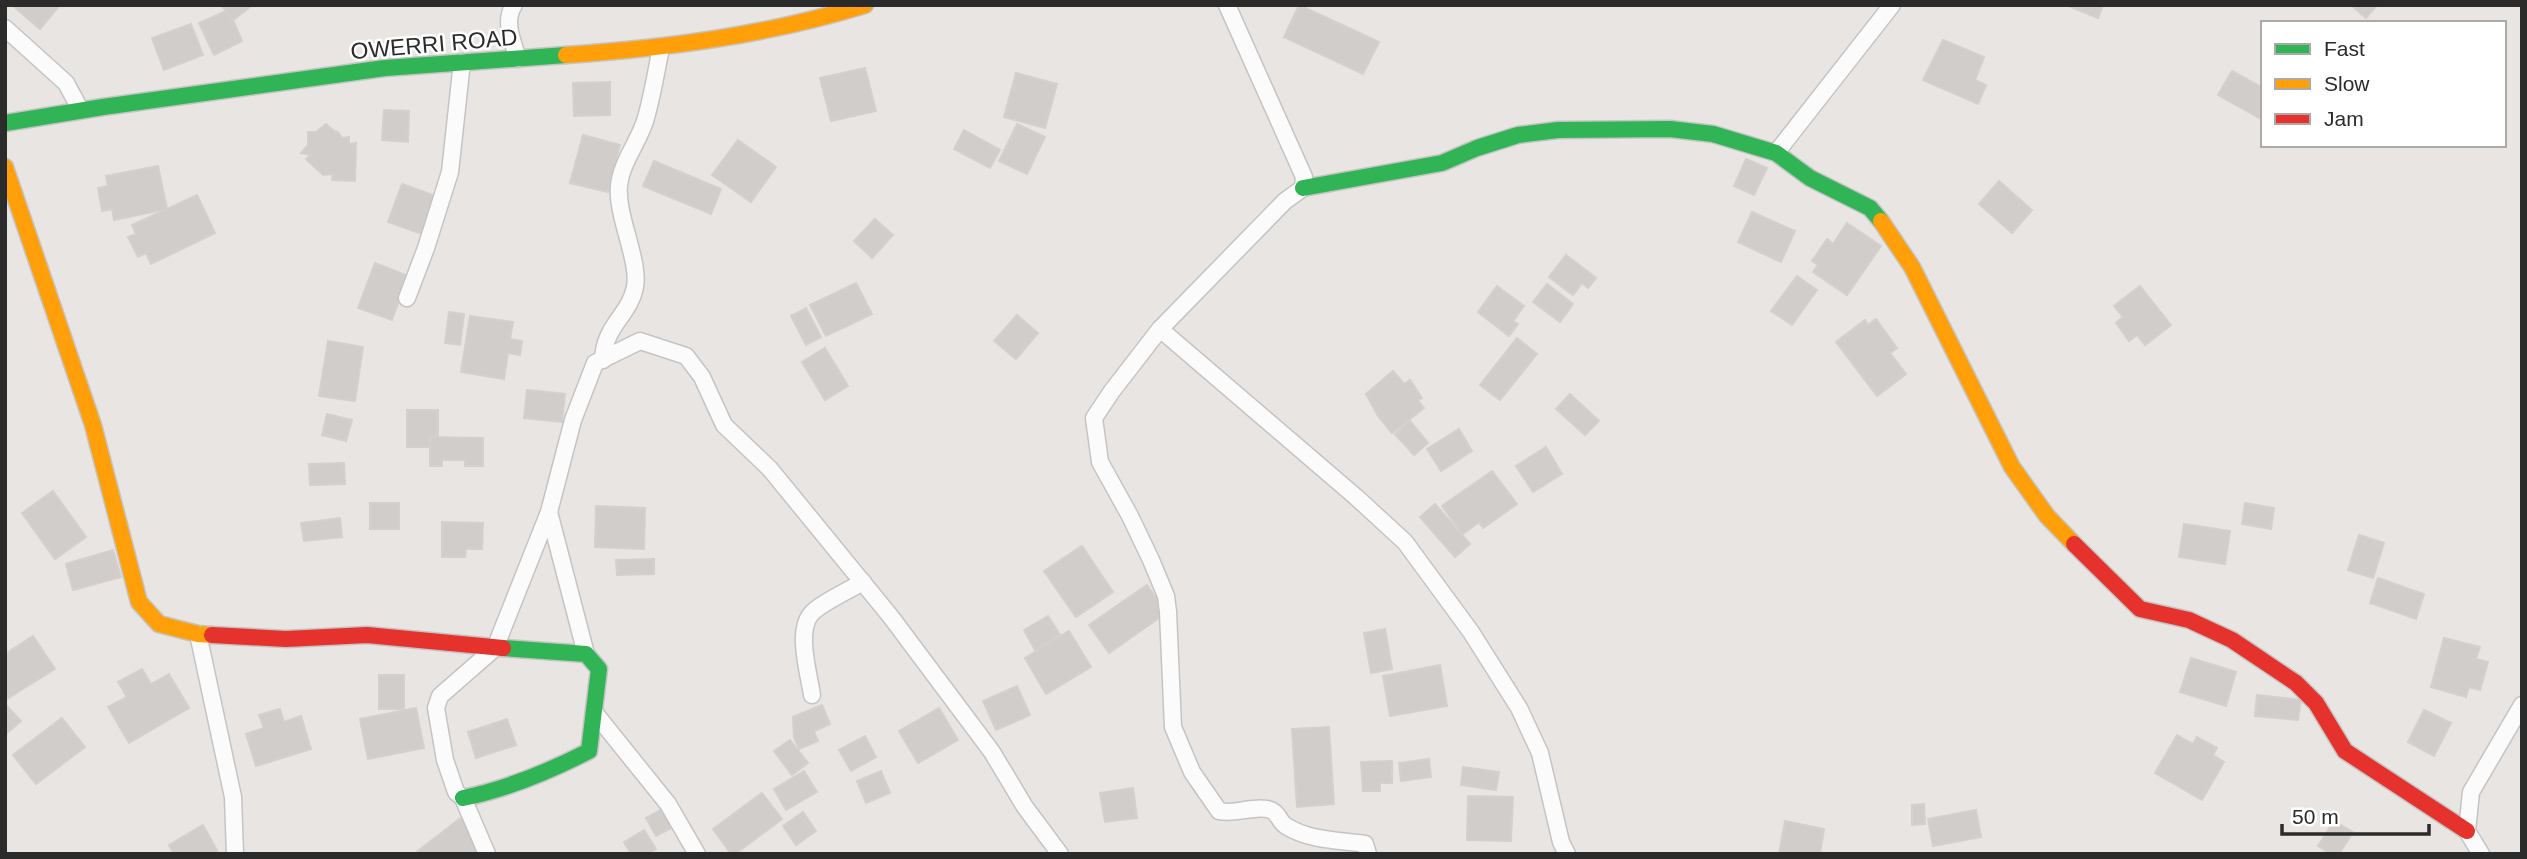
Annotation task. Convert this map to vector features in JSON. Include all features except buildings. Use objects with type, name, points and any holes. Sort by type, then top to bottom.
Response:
[{"type":"street","name":"OWERRI ROAD","points":[[5,124],[80,109],[422,64],[661,48],[728,40],[796,26],[865,5]]},
{"type":"street","points":[[1227,5],[1304,177],[1303,188]]},
{"type":"street","points":[[1776,153],[1892,5]]},
{"type":"street","points":[[508,7],[509,27],[518,59]]},
{"type":"street","points":[[5,28],[66,83],[80,109]]},
{"type":"street","points":[[603,360],[603,346],[607,335],[628,303],[635,286],[618,188],[644,122],[661,48]]},
{"type":"street","points":[[407,298],[450,172],[462,62]]},
{"type":"street","points":[[1368,854],[1365,844],[1310,836],[1284,825],[1276,813],[1267,809],[1226,813],[1219,811],[1192,772],[1173,727],[1166,596],[1130,516],[1100,462],[1094,418],[1160,329],[1286,201],[1303,188],[1441,163],[1518,135],[1558,130],[1670,129],[1713,134],[1776,153],[1810,177],[1870,208],[1888,229],[1912,267],[2012,467],[2048,516],[2140,609],[2189,620],[2232,640],[2296,683],[2316,703],[2345,751],[2467,831],[2481,854]]},
{"type":"street","points":[[5,167],[93,425],[139,603],[159,624],[198,634],[286,639],[367,635],[586,654]]},
{"type":"street","points":[[1160,329],[1405,542],[1471,632],[1519,708],[1539,753],[1561,842],[1567,854]]},
{"type":"street","points":[[487,854],[463,798],[456,792],[445,760],[436,708],[440,696],[495,648],[549,512],[573,420],[595,363],[640,341],[686,356],[702,377],[723,425],[770,469],[863,582],[992,752],[1025,807],[1060,854]]},
{"type":"street","points":[[463,798],[489,794],[547,772],[589,751],[598,669],[586,654],[549,512]]},
{"type":"street","points":[[812,695],[804,646],[806,627],[811,614],[863,582]]},
{"type":"street","points":[[198,634],[233,797],[235,854]]},
{"type":"street","points":[[2467,831],[2471,792],[2482,769],[2522,705]]},
{"type":"street","points":[[594,712],[668,804],[697,854]]},
{"type":"traffic: fast","points":[[5,123],[385,68],[566,55]]},
{"type":"traffic: fast","points":[[1303,188],[1442,163],[1518,135],[1558,130],[1670,129],[1713,134],[1776,153],[1810,178],[1870,208],[1881,221]]},
{"type":"traffic: fast","points":[[463,798],[528,779],[589,751],[599,669],[586,654],[503,648]]},
{"type":"traffic: slow","points":[[566,55],[717,39],[865,5]]},
{"type":"traffic: slow","points":[[5,167],[93,425],[139,602],[159,624],[212,635]]},
{"type":"traffic: slow","points":[[1881,221],[1912,267],[2012,467],[2047,516],[2074,544]]},
{"type":"traffic: jam","points":[[2074,544],[2140,609],[2189,620],[2232,640],[2296,683],[2316,703],[2345,751],[2467,831]]},
{"type":"traffic: jam","points":[[212,635],[286,639],[367,635],[503,648]]}]
